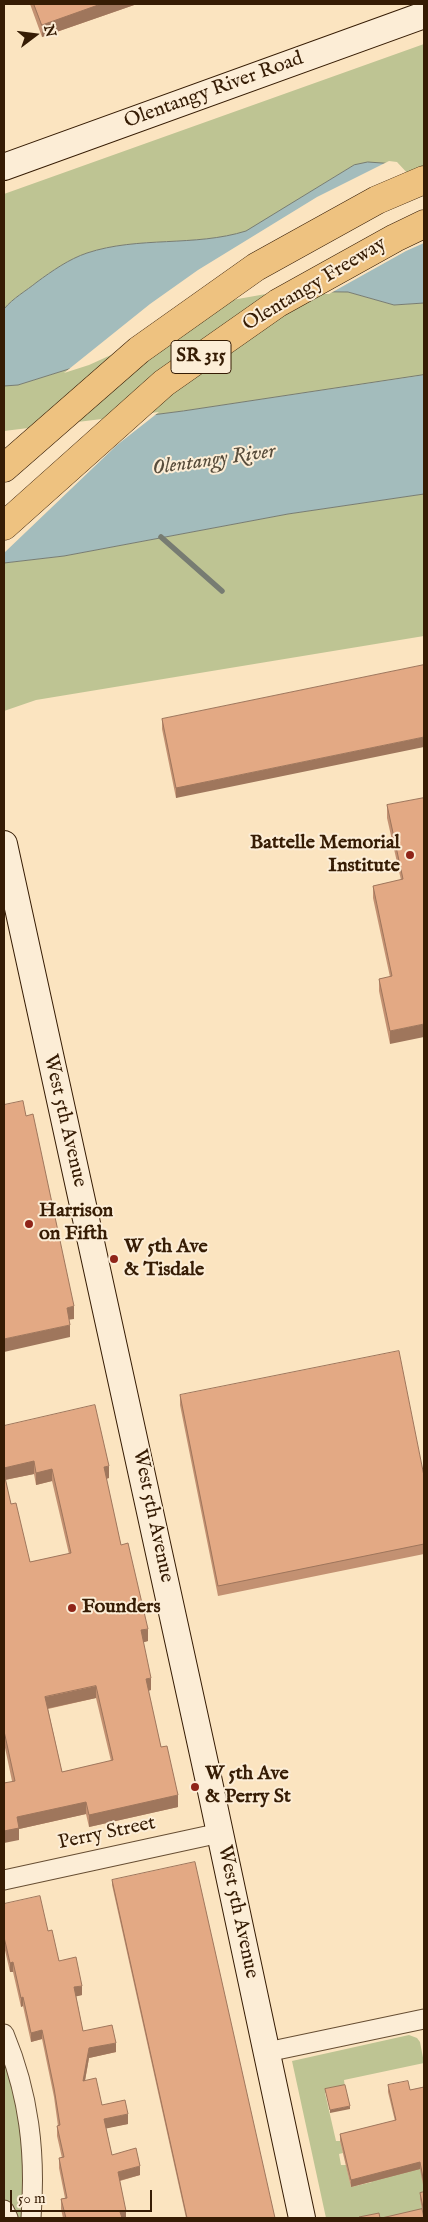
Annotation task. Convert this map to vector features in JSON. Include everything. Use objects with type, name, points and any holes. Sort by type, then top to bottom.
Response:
[{"type":"highway","name":"Olentangy Freeway","points":[[4,468],[138,350],[256,268],[368,205],[424,180]]},
{"type":"highway","name":"Olentangy Freeway","points":[[4,526],[164,382],[278,303],[424,224]]},
{"type":"main road","name":"Olentangy River Road","points":[[4,167],[424,15]]},
{"type":"main road","name":"West 5th Avenue","points":[[4,844],[302,2218]]},
{"type":"street","name":"Perry Street","points":[[4,1880],[220,1833]]},
{"type":"street","points":[[267,2052],[424,2019]]},
{"type":"street","points":[[4,2034],[25,2095],[32,2138],[34,2179],[31,2218]]},
{"type":"street","points":[[4,2210],[8,2218]]},
{"type":"green space","points":[[424,44],[424,195],[354,165],[247,231],[207,239],[126,245],[87,253],[67,262],[49,274],[15,298],[4,309],[4,194]]},
{"type":"green space","points":[[266,291],[348,292],[394,305],[424,303],[424,375],[183,411],[4,434],[4,386],[18,385],[88,363],[232,297]]},
{"type":"green space","points":[[424,494],[424,636],[36,700],[4,711],[4,563],[64,556],[288,514]]},
{"type":"green space","points":[[4,2034],[13,2057],[31,2218],[8,2218],[4,2210]]},
{"type":"green space","points":[[409,2035],[417,2038],[420,2042],[424,2063],[344,2080],[345,2088],[325,2093],[336,2141],[340,2141],[343,2153],[339,2154],[341,2165],[346,2165],[351,2187],[372,2182],[371,2177],[408,2165],[424,2170],[424,2199],[420,2200],[424,2216],[413,2218],[326,2218],[292,2061]]},
{"type":"water","points":[[368,162],[396,164],[424,195],[424,303],[394,305],[348,292],[266,291],[232,297],[88,363],[18,385],[4,386],[4,309],[11,301],[61,266],[87,253],[106,248],[207,239],[246,231],[354,165]]},
{"type":"water","name":"Olentangy River","points":[[424,375],[424,494],[288,514],[64,556],[4,563],[4,434],[183,411]]},
{"type":"pier","points":[[389,161],[397,162],[424,191],[424,243],[329,294],[266,294],[232,300],[89,365],[64,373],[150,304],[198,270],[317,197]]},
{"type":"pier","points":[[159,412],[117,445],[4,553],[4,431]]},
{"type":"building","points":[[34,4],[101,4],[42,25]]},
{"type":"building","points":[[424,665],[424,737],[176,788],[162,719]]},
{"type":"building","name":"Battelle Memorial Institute","points":[[424,798],[424,1024],[390,1031],[379,979],[392,976],[373,886],[403,879],[387,805]]},
{"type":"building","name":"Harrison on Fifth","points":[[23,1101],[26,1116],[33,1114],[74,1306],[67,1308],[70,1325],[4,1339],[4,1105]]},
{"type":"building","points":[[399,1351],[424,1476],[424,1544],[218,1586],[180,1395]]},
{"type":"building","name":"Founders","points":[[95,1405],[109,1466],[104,1467],[121,1545],[128,1543],[148,1629],[141,1630],[151,1678],[146,1679],[161,1747],[167,1746],[178,1795],[89,1815],[86,1802],[17,1817],[19,1828],[4,1831],[4,1783],[15,1781],[4,1731],[4,1473],[11,1504],[16,1503],[30,1562],[71,1553],[52,1469],[36,1473],[34,1461],[4,1468],[4,1426]],"holes":[[[96,1686],[113,1760],[62,1772],[45,1697]]]},
{"type":"building","points":[[195,1862],[275,2218],[187,2218],[112,1880]]},
{"type":"building","points":[[40,1896],[48,1931],[52,1930],[59,1961],[76,1957],[82,1986],[74,1987],[83,2031],[112,2025],[116,2043],[89,2048],[83,2081],[96,2078],[102,2105],[125,2100],[128,2114],[104,2119],[112,2155],[136,2148],[140,2166],[118,2172],[126,2211],[120,2212],[122,2218],[66,2218],[61,2199],[67,2198],[59,2158],[64,2157],[57,2126],[60,2125],[54,2088],[42,2030],[31,2033],[23,1997],[21,1998],[13,1962],[10,1963],[4,1937],[4,1904]]},
{"type":"building","points":[[408,2081],[410,2090],[424,2087],[424,2183],[420,2162],[351,2180],[340,2134],[396,2120],[388,2085]]},
{"type":"building","points":[[345,2085],[350,2106],[330,2110],[325,2089]]},
{"type":"building","points":[[424,2192],[424,2212],[420,2193]]},
{"type":"building","points":[[422,2209],[424,2218],[380,2218]]},
{"type":"building","points":[[379,2213],[380,2218],[359,2218],[359,2217]]},
{"type":"waterway","points":[[161,537],[222,591]]},
{"type":"place","name":"Battelle Memorial Institute","points":[[410,855]]},
{"type":"place","name":"Harrison on Fifth","points":[[29,1224]]},
{"type":"place","name":"W 5th Ave & Tisdale","points":[[114,1259]]},
{"type":"place","name":"Founders","points":[[72,1608]]},
{"type":"place","name":"W 5th Ave & Perry St","points":[[195,1787]]}]
